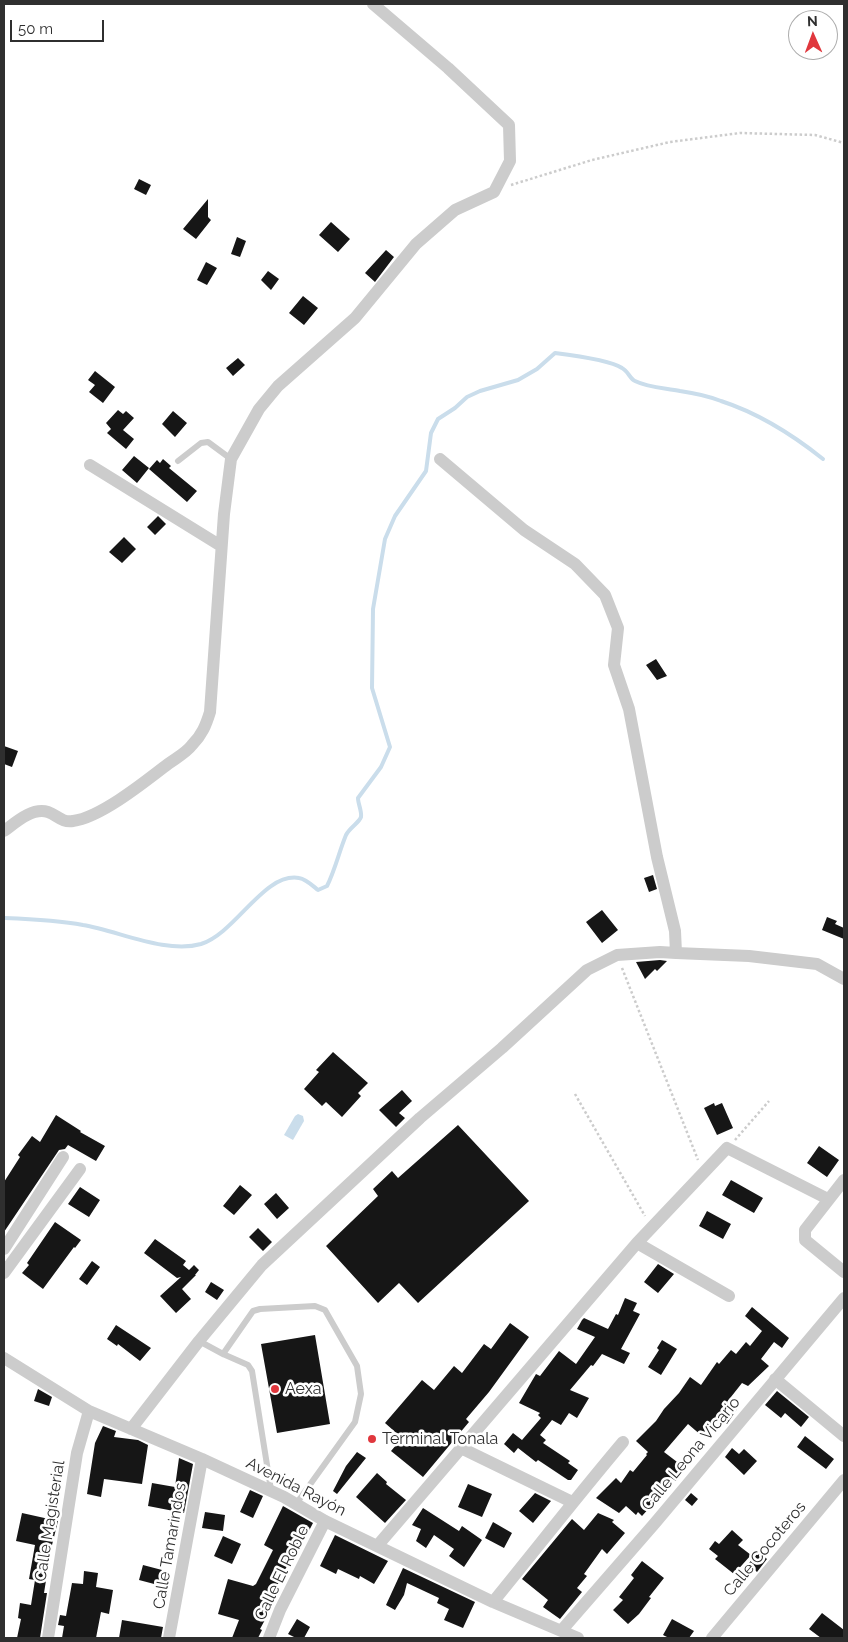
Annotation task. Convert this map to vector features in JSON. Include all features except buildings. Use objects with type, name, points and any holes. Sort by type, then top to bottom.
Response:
[{"type":"street","points":[[4,831],[34,812],[47,812],[62,820],[72,822],[94,814],[145,782],[191,747],[203,733],[210,712],[221,546],[231,459],[259,409],[278,386],[355,318],[416,244],[455,210],[494,192],[510,162],[509,124],[448,68],[373,4]]},
{"type":"street","points":[[440,459],[524,530],[575,564],[605,594],[618,628],[614,665],[629,709],[657,857],[675,931],[676,953]]},
{"type":"street","points":[[90,465],[221,546]]},
{"type":"street","points":[[131,1429],[262,1265],[412,1125],[502,1048],[587,970],[617,955],[660,952],[757,957],[817,964],[844,979]]},
{"type":"street","points":[[378,1545],[637,1243],[727,1148],[828,1199]]},
{"type":"street","points":[[4,1249],[63,1157]]},
{"type":"street","points":[[4,1273],[80,1169]]},
{"type":"street","points":[[844,1180],[805,1230],[805,1240],[844,1272]]},
{"type":"street","points":[[637,1243],[730,1296]]},
{"type":"street","name":"Calle Leona Vicario","points":[[561,1631],[655,1523],[844,1298]]},
{"type":"street","name":"Avenida Rayón","points":[[4,1358],[89,1411],[202,1459],[271,1491],[325,1521],[494,1602],[578,1638]]},
{"type":"street","points":[[775,1379],[844,1436]]},
{"type":"street","name":"Calle Magisterial","points":[[48,1638],[77,1453],[89,1411]]},
{"type":"street","points":[[494,1602],[572,1502],[623,1442]]},
{"type":"street","points":[[462,1448],[572,1502]]},
{"type":"street","name":"Calle Tamarindos","points":[[169,1638],[202,1459]]},
{"type":"street","name":"Calle Cocoteros","points":[[712,1638],[844,1480]]},
{"type":"street","name":"Calle El Roble","points":[[269,1638],[280,1610],[325,1521]]},
{"type":"lane","points":[[178,461],[201,444],[208,442],[231,459]]},
{"type":"lane","points":[[223,1354],[253,1311],[315,1306],[326,1310],[357,1366],[361,1394],[355,1422],[296,1504]]},
{"type":"lane","points":[[199,1342],[248,1365],[252,1371],[271,1491]]},
{"type":"path","points":[[494,192],[592,160],[670,142],[740,133],[815,135],[844,143]]},
{"type":"path","points":[[617,955],[703,1173]]},
{"type":"path","points":[[575,1094],[652,1228]]},
{"type":"path","points":[[727,1148],[769,1102]]},
{"type":"water","points":[[298,1114],[303,1116],[304,1121],[293,1140],[284,1135]]},
{"type":"waterway","points":[[4,918],[73,923],[158,944],[187,946],[201,944],[214,938],[274,884],[286,879],[299,878],[318,890],[327,886],[346,835],[361,817],[358,798],[381,767],[390,747],[372,688],[373,609],[385,539],[395,516],[426,471],[431,433],[438,419],[455,408],[467,397],[480,391],[518,380],[537,369],[555,353],[600,360],[624,369],[633,380],[640,383],[701,395],[735,406],[775,426],[823,459]]},
{"type":"place","name":"Aexa","points":[[275,1389]]},
{"type":"place","name":"Terminal Tonala","points":[[372,1439]]}]
